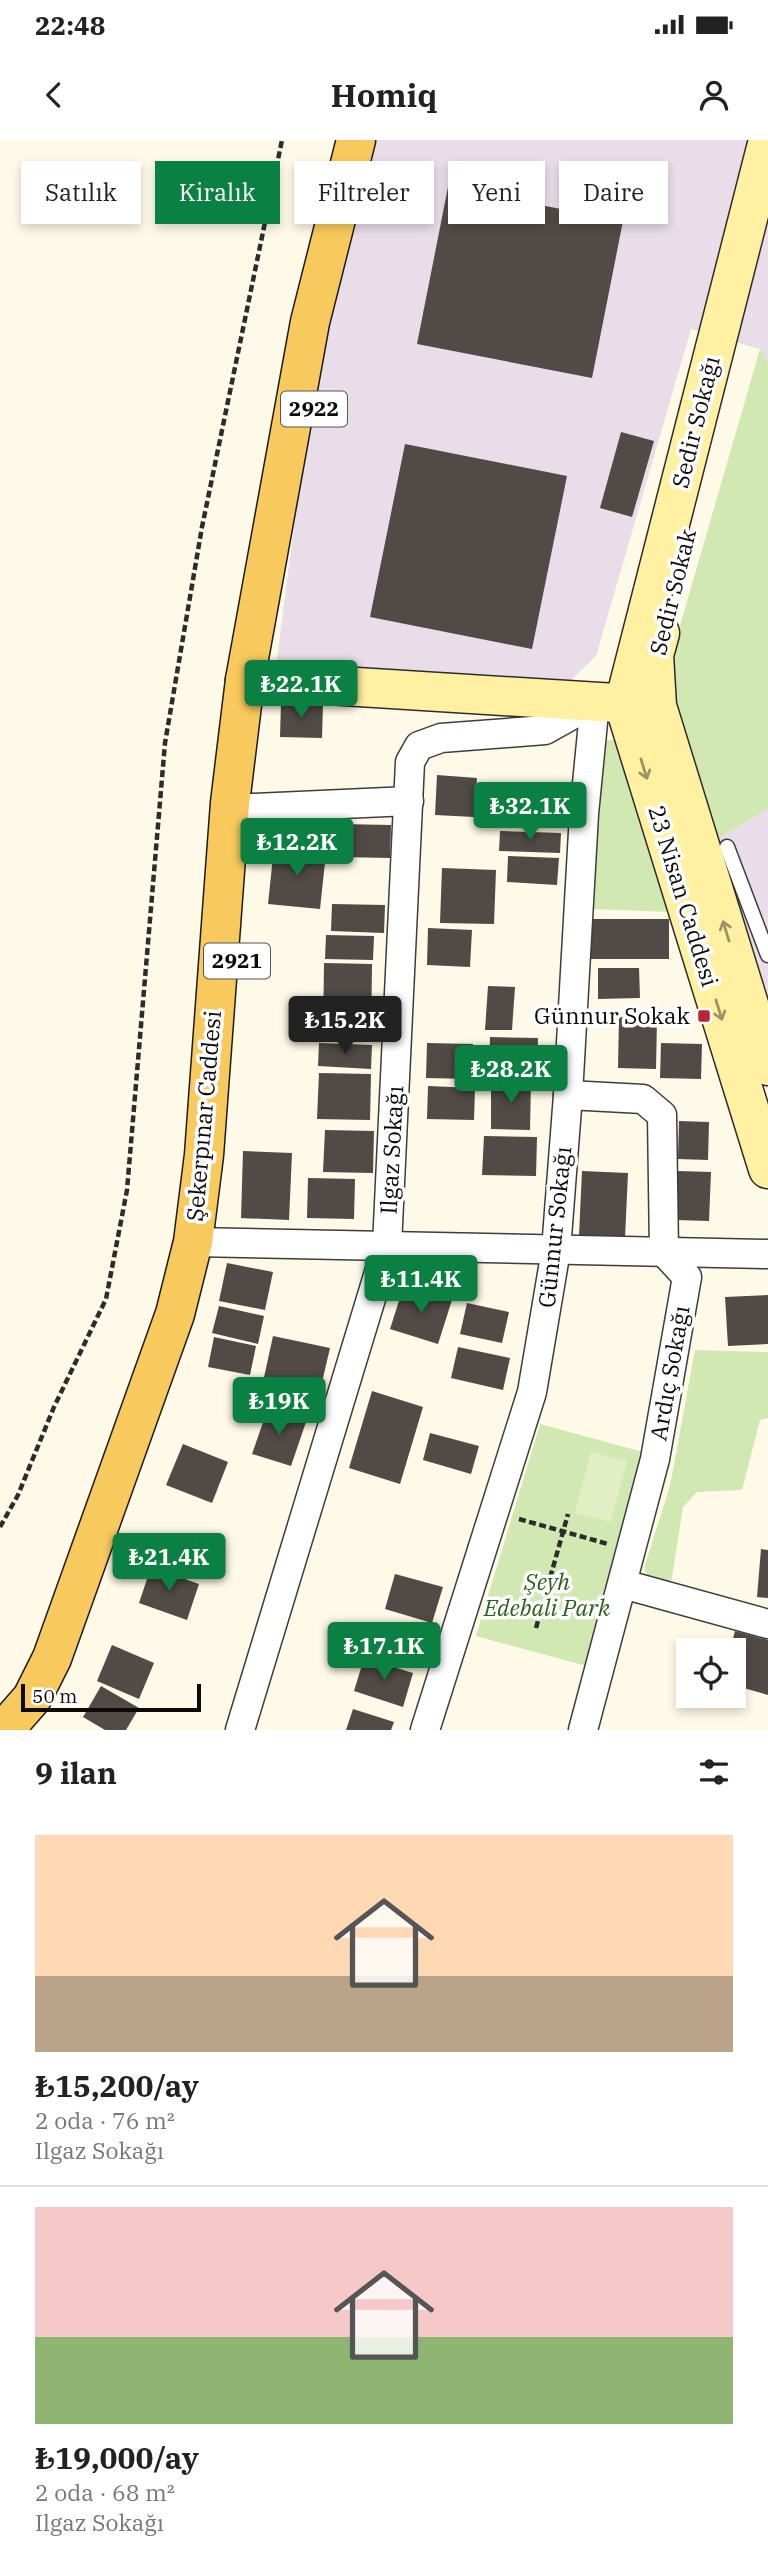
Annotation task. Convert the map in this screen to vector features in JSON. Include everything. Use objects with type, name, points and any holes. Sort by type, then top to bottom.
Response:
[{"type":"main road","name":"Şekerpınar Caddesi","points":[[4,1730],[32,1698],[52,1658],[202,1242],[204,1156],[230,803],[257,681],[310,322],[356,140]]},
{"type":"main road","name":"2922","points":[[257,681],[338,300],[379,140]]},
{"type":"main road","name":"Şekerpınar Caddesi","points":[[30,1730],[56,1687],[134,1484],[182,1348],[202,1242],[252,808],[257,681]]},
{"type":"street","name":"Sedir Sokağı","points":[[625,704],[768,140]]},
{"type":"street","name":"Sedir Sokak","points":[[625,704],[654,655],[768,236]]},
{"type":"street","points":[[257,681],[625,704]]},
{"type":"street","name":"Ilgaz Sokağı","points":[[240,1730],[387,1246],[410,762],[419,747],[441,738],[545,730],[625,704]]},
{"type":"street","name":"23 Nisan Caddesi","points":[[625,704],[768,1066]]},
{"type":"street","name":"23 Nisan Caddesi","points":[[625,704],[768,1169]]},
{"type":"street","name":"Günnur Sokağı","points":[[425,1730],[532,1392],[556,1250],[568,1096],[584,814],[625,704]]},
{"type":"street","points":[[252,808],[408,801]]},
{"type":"street","points":[[568,1096],[643,1099],[662,1115],[664,1251]]},
{"type":"street","points":[[202,1242],[768,1254]]},
{"type":"street","name":"Ardıç Sokağı","points":[[583,1730],[655,1459],[687,1277],[664,1251]]},
{"type":"street","points":[[623,1584],[768,1624]]},
{"type":"lane","points":[[727,847],[768,955]]},
{"type":"path","points":[[0,1527],[18,1495],[54,1407],[106,1299],[127,1190],[165,743],[202,527],[282,140]]},
{"type":"path","points":[[494,1512],[632,1550]]},
{"type":"path","points":[[536,1628],[568,1514]]},
{"type":"shaded area","points":[[368,140],[768,140],[768,363],[760,349],[691,329],[596,656],[566,685],[276,667],[320,323],[346,224],[434,224],[434,161],[362,161]]},
{"type":"shaded area","points":[[768,809],[768,1008],[712,842]]},
{"type":"green space","points":[[760,349],[768,363],[768,809],[712,842],[673,703],[673,650]]},
{"type":"green space","points":[[601,740],[616,740],[672,912],[590,909]]},
{"type":"green space","points":[[695,1350],[768,1352],[768,1418],[760,1420],[742,1490],[697,1492],[683,1507],[671,1584],[649,1581],[644,1568],[670,1486]]},
{"type":"green space","name":"Şeyh Edebali Park","points":[[540,1424],[643,1452],[587,1666],[476,1636]]},
{"type":"green space","points":[[591,1452],[627,1461],[611,1522],[575,1513]]},
{"type":"building","points":[[448,187],[448,224],[545,224],[545,206],[559,209],[559,224],[622,224],[592,378],[417,344]]},
{"type":"building","points":[[621,432],[654,441],[632,517],[600,508]]},
{"type":"building","points":[[405,444],[567,476],[532,649],[370,617]]},
{"type":"building","points":[[281,702],[323,704],[322,738],[280,737]]},
{"type":"building","points":[[437,775],[477,778],[474,817],[435,815]]},
{"type":"building","points":[[340,824],[391,825],[390,858],[340,857]]},
{"type":"building","points":[[500,831],[561,833],[560,853],[499,851]]},
{"type":"building","points":[[274,847],[326,853],[320,909],[268,904]]},
{"type":"building","points":[[508,856],[559,858],[557,885],[507,882]]},
{"type":"building","points":[[442,868],[496,870],[494,924],[440,923]]},
{"type":"building","points":[[332,904],[385,905],[384,933],[331,931]]},
{"type":"building","points":[[590,919],[669,919],[669,959],[590,959]]},
{"type":"building","points":[[428,928],[472,930],[470,967],[427,965]]},
{"type":"building","points":[[326,935],[374,936],[373,960],[325,959]]},
{"type":"building","points":[[324,963],[372,964],[371,1040],[323,1039]]},
{"type":"building","points":[[598,968],[639,968],[640,998],[598,999]]},
{"type":"building","points":[[488,986],[515,987],[512,1030],[485,1030]]},
{"type":"building","points":[[619,1017],[657,1018],[656,1069],[618,1068]]},
{"type":"building","points":[[490,1037],[538,1038],[537,1074],[489,1073]]},
{"type":"building","points":[[319,1043],[372,1045],[371,1069],[318,1066]]},
{"type":"building","points":[[427,1043],[473,1044],[472,1079],[426,1078]]},
{"type":"building","points":[[661,1043],[702,1044],[701,1079],[660,1078]]},
{"type":"building","points":[[319,1073],[371,1074],[370,1120],[317,1119]]},
{"type":"building","points":[[491,1080],[531,1080],[530,1130],[491,1129]]},
{"type":"building","points":[[428,1086],[475,1088],[474,1120],[427,1119]]},
{"type":"building","points":[[679,1121],[709,1122],[708,1160],[678,1159]]},
{"type":"building","points":[[325,1130],[374,1131],[373,1173],[323,1172]]},
{"type":"building","points":[[484,1136],[537,1137],[536,1176],[482,1175]]},
{"type":"building","points":[[243,1151],[292,1153],[289,1220],[241,1218]]},
{"type":"building","points":[[582,1171],[628,1173],[625,1238],[579,1235]]},
{"type":"building","points":[[678,1171],[711,1172],[709,1221],[676,1220]]},
{"type":"building","points":[[308,1178],[355,1179],[354,1219],[307,1218]]},
{"type":"building","points":[[227,1263],[273,1272],[265,1310],[219,1301]]},
{"type":"building","points":[[404,1285],[452,1300],[438,1344],[390,1329]]},
{"type":"building","points":[[768,1295],[768,1344],[728,1346],[725,1297]]},
{"type":"building","points":[[467,1303],[509,1312],[502,1343],[460,1334]]},
{"type":"building","points":[[219,1306],[264,1316],[258,1344],[212,1333]]},
{"type":"building","points":[[273,1336],[330,1348],[319,1395],[263,1382]]},
{"type":"building","points":[[214,1337],[256,1346],[250,1375],[208,1367]]},
{"type":"building","points":[[458,1347],[510,1358],[503,1390],[451,1378]]},
{"type":"building","points":[[372,1391],[423,1407],[400,1484],[349,1468]]},
{"type":"building","points":[[268,1408],[306,1422],[291,1466],[252,1454]]},
{"type":"building","points":[[430,1433],[479,1446],[471,1474],[423,1460]]},
{"type":"building","points":[[183,1444],[228,1462],[212,1503],[166,1485]]},
{"type":"building","points":[[761,1549],[768,1550],[768,1598],[757,1597]]},
{"type":"building","points":[[151,1567],[199,1584],[187,1620],[139,1603]]},
{"type":"building","points":[[395,1574],[443,1587],[432,1623],[385,1609]]},
{"type":"building","points":[[735,1631],[768,1640],[768,1695],[746,1689],[746,1638],[733,1638]]},
{"type":"building","points":[[112,1645],[154,1663],[139,1699],[97,1681]]},
{"type":"building","points":[[364,1658],[413,1673],[403,1707],[354,1691]]},
{"type":"building","points":[[101,1686],[139,1708],[126,1730],[105,1730],[83,1717]]},
{"type":"building","points":[[353,1709],[394,1722],[391,1730],[346,1730]]},
{"type":"place","name":"Günnur Sokak","points":[[704,1016]]}]
